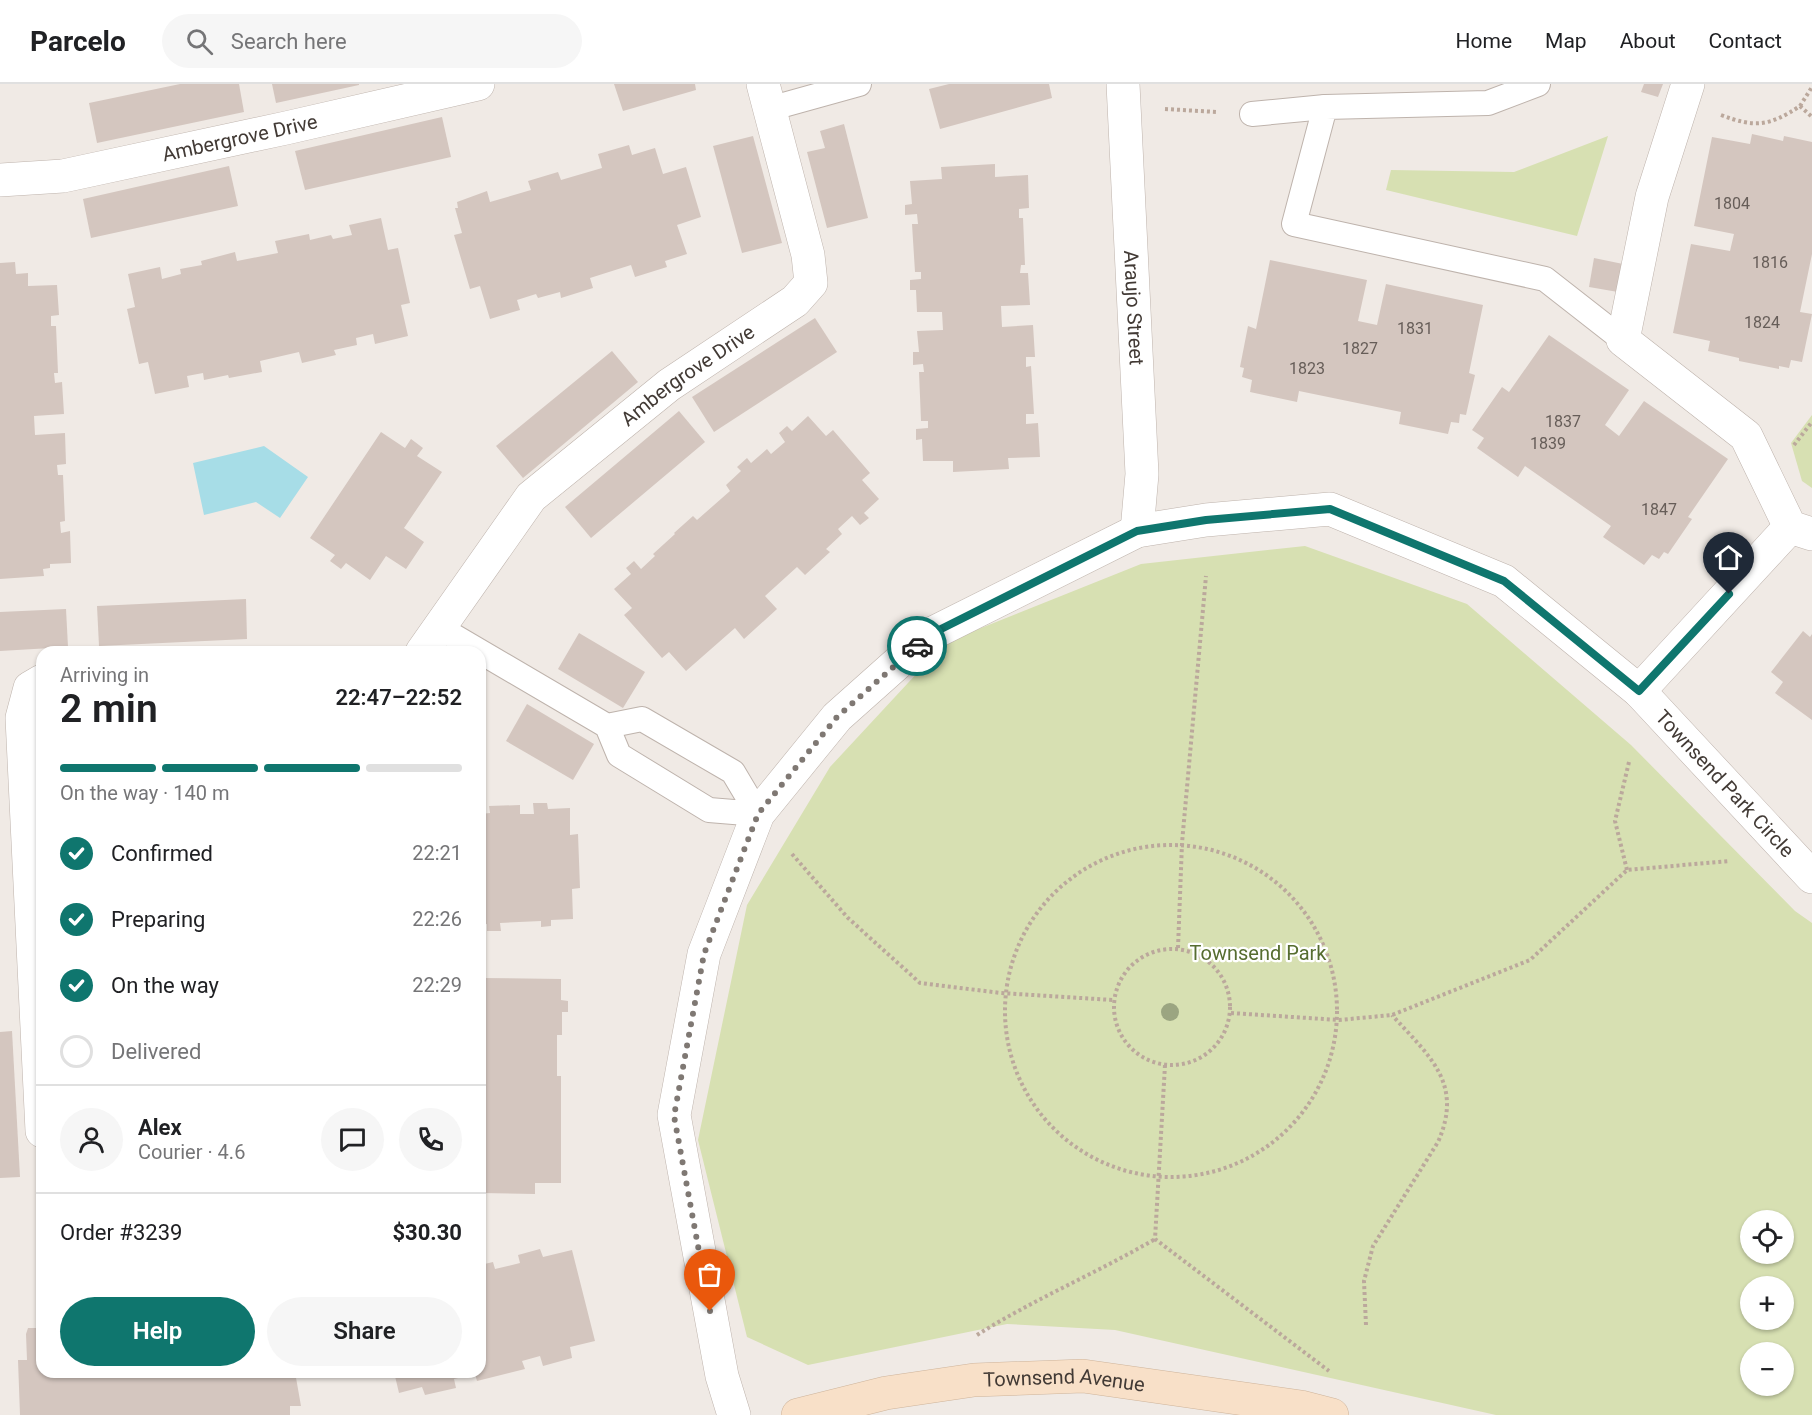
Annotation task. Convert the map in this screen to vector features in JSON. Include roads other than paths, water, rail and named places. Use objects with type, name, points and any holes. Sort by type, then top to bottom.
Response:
[{"type":"street","name":"Ambergrove Drive","points":[[0,180],[63,176],[478,84]]},
{"type":"street","points":[[1639,691],[1801,531],[1746,436],[1623,340],[1652,197],[1685,92]]},
{"type":"street","name":"Araujo Street","points":[[1124,95],[1142,474],[1137,531]]},
{"type":"street","name":"Ambergrove Drive","points":[[431,640],[531,497],[669,385],[795,301],[811,283],[808,255],[766,96]]},
{"type":"street","name":"Townsend Park Circle","points":[[734,1415],[722,1376],[674,1116],[704,954],[758,814],[837,717],[929,635],[1137,531],[1206,520],[1330,509],[1504,581],[1639,691],[1812,877]]},
{"type":"street","points":[[36,684],[30,688],[22,718],[36,1007]]},
{"type":"street","name":"Townsend Avenue","points":[[798,1415],[886,1394],[974,1380],[1083,1376],[1301,1407],[1332,1415]]},
{"type":"lane","points":[[766,96],[860,84]]},
{"type":"lane","points":[[1252,114],[1325,107],[1488,103],[1538,84]]},
{"type":"lane","points":[[1325,107],[1294,224],[1545,279],[1623,340]]},
{"type":"lane","name":"Ambergrove Drive","points":[[486,667],[607,726]]},
{"type":"lane","points":[[642,719],[652,724],[733,772],[758,814],[709,810],[619,755],[607,726],[642,719]]},
{"type":"water","points":[[264,446],[308,477],[280,518],[256,502],[204,515],[193,463]]},
{"type":"park label","name":"Townsend Park","points":[[1258,953]]}]
